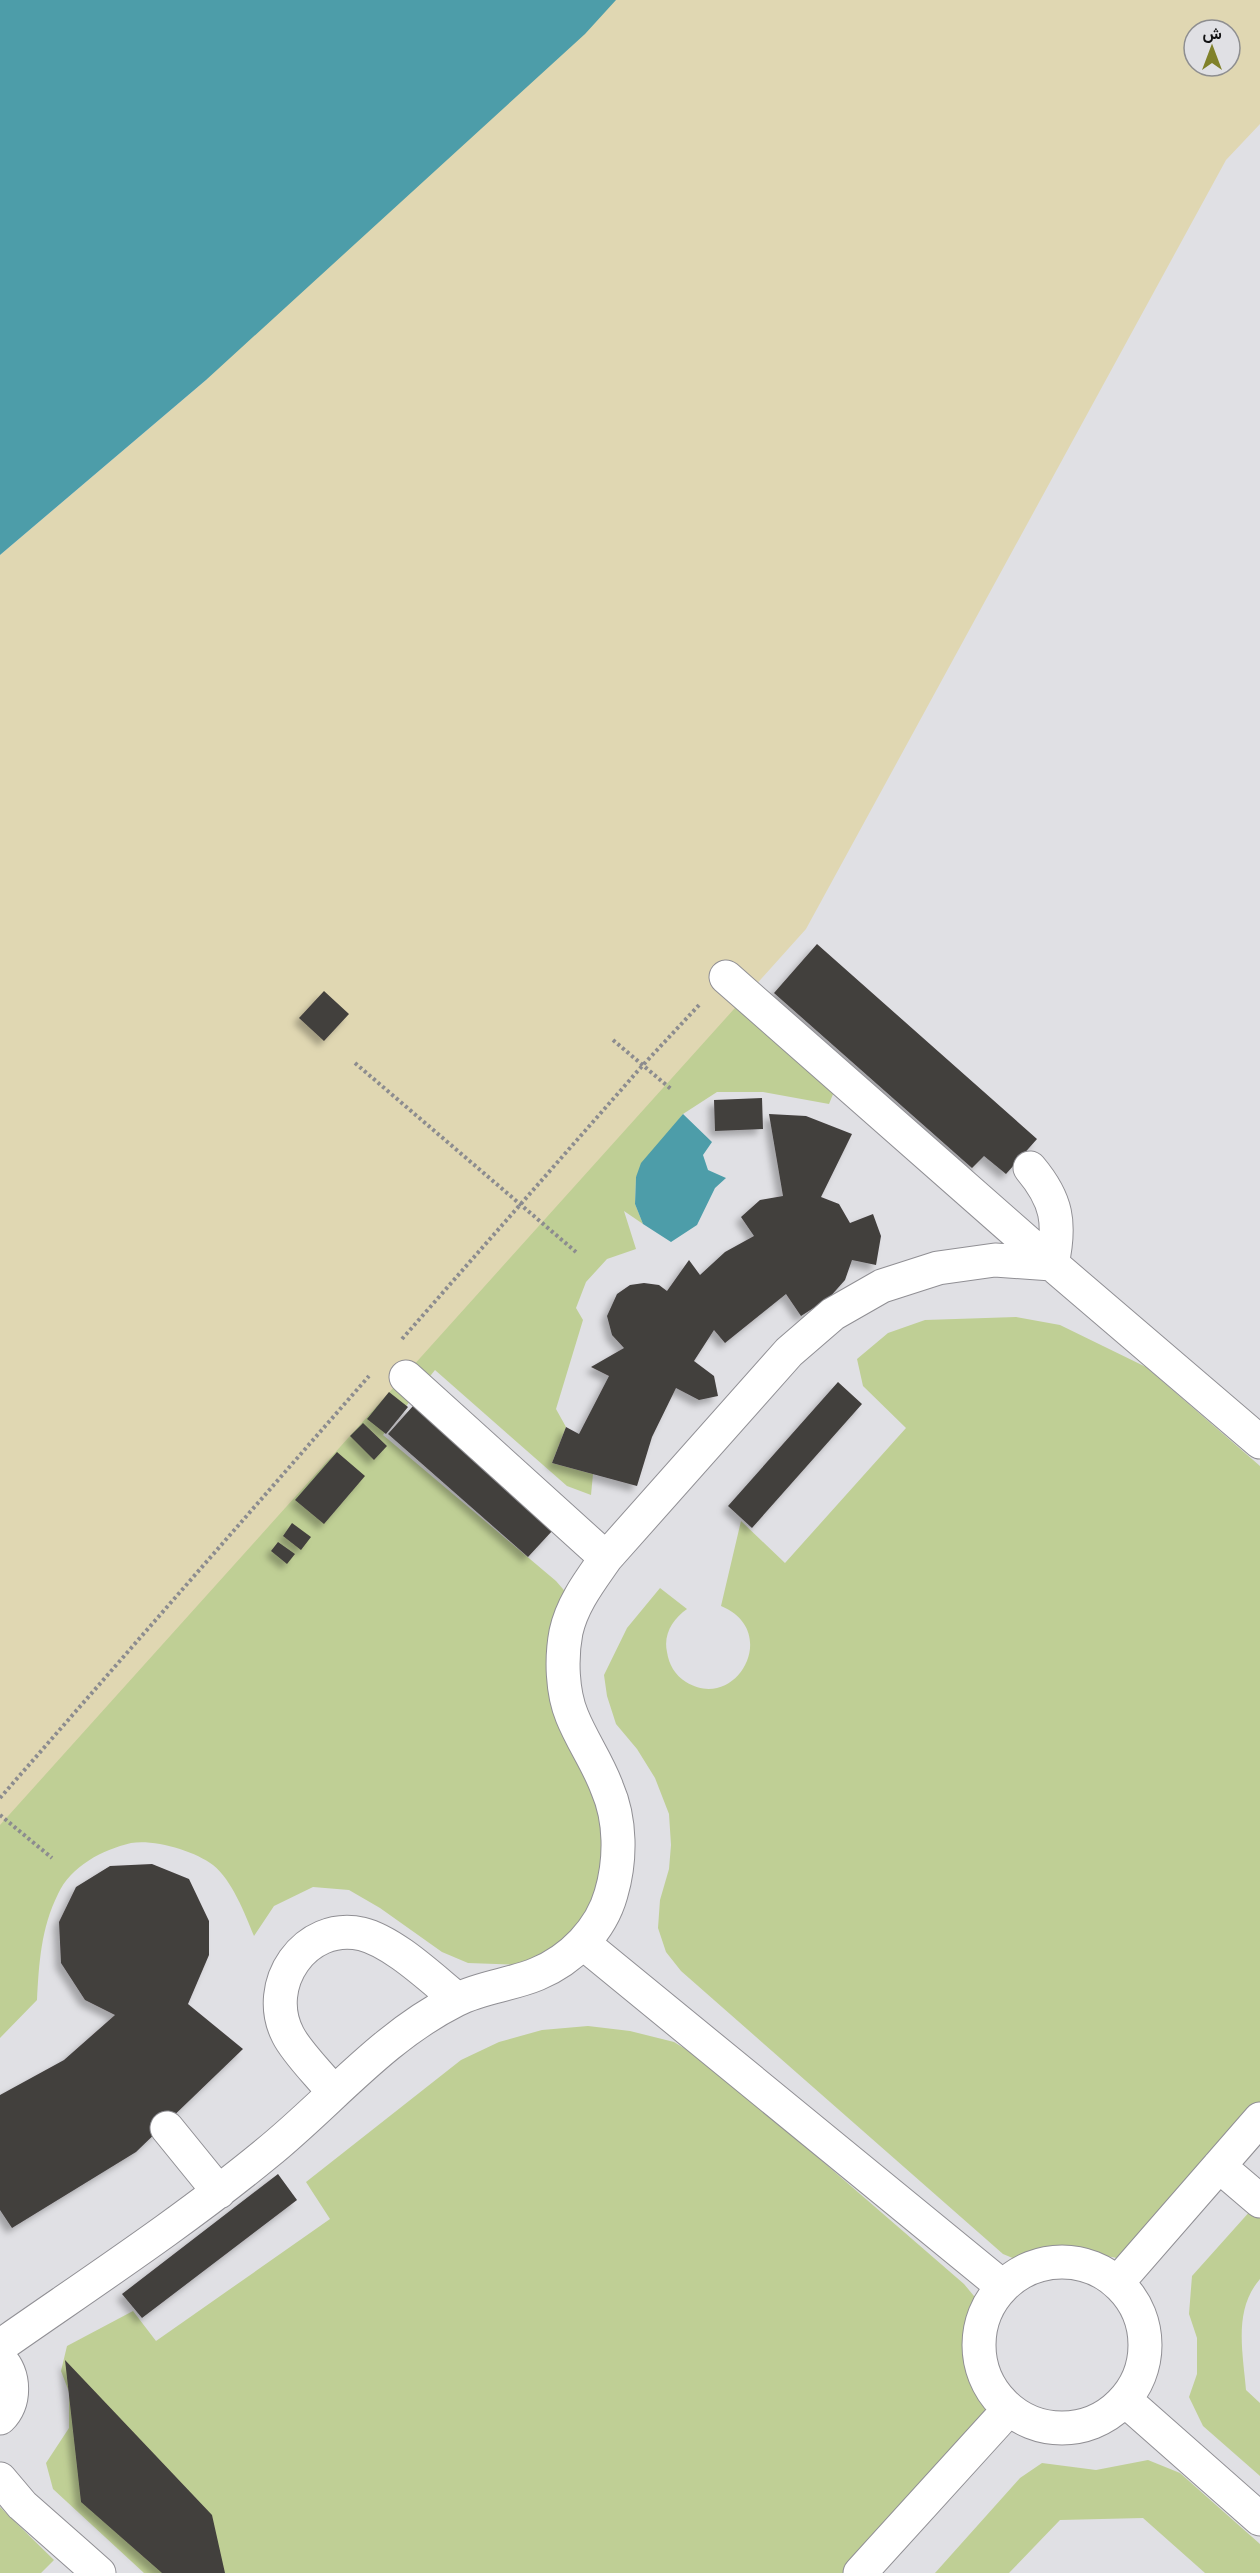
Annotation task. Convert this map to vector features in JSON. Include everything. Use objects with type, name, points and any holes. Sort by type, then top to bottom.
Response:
[{"type":"lane","points":[[726,977],[1052,1264],[1260,1442]]},
{"type":"lane","points":[[1030,1168],[1047,1188],[1056,1212],[1058,1238],[1052,1264]]},
{"type":"lane","points":[[0,2346],[219,2192],[408,2028],[458,1999],[535,1975],[561,1962],[582,1943],[599,1922],[610,1898],[617,1872],[618,1830],[609,1790],[572,1715],[563,1674],[566,1632],[581,1592],[606,1558],[789,1352],[832,1314],[882,1286],[938,1268],[995,1260],[1052,1264]]},
{"type":"lane","points":[[392,1372],[606,1558]]},
{"type":"lane","points":[[334,2093],[288,2035],[279,2005],[285,1974],[303,1949],[331,1934],[362,1934],[391,1948],[458,1999]]},
{"type":"lane","points":[[582,1943],[1002,2286]]},
{"type":"lane","points":[[1118,2282],[1260,2120]]},
{"type":"lane","points":[[167,2128],[219,2192]]},
{"type":"lane","points":[[1219,2166],[1260,2200]]},
{"type":"lane","points":[[1046,2262],[1072,2262],[1097,2268],[1118,2282],[1135,2302],[1144,2327],[1146,2353],[1139,2378],[1125,2400],[1105,2416],[1082,2426],[1064,2427],[1031,2422],[1009,2409],[990,2388],[980,2363],[979,2336],[986,2309],[1002,2286],[1022,2271],[1046,2262]]},
{"type":"lane","points":[[0,2359],[11,2380],[12,2396],[0,2418]]},
{"type":"lane","points":[[1125,2400],[1260,2519]]},
{"type":"lane","points":[[860,2573],[1009,2409]]},
{"type":"lane","points":[[0,2479],[22,2505],[99,2573]]},
{"type":"path","points":[[400,1341],[643,1065],[726,977]]},
{"type":"path","points":[[613,1040],[671,1089]]},
{"type":"path","points":[[356,1063],[576,1252]]},
{"type":"path","points":[[0,1798],[392,1372]]},
{"type":"path","points":[[0,1815],[52,1858]]},
{"type":"green space","points":[[718,985],[842,1072],[829,1104],[763,1092],[717,1092],[683,1114],[636,1177],[635,1204],[643,1224],[624,1211],[636,1249],[607,1259],[586,1282],[576,1308],[583,1320],[556,1409],[566,1427],[552,1463],[593,1474],[591,1495],[567,1486],[435,1370],[383,1435],[556,1581],[569,1596],[557,1657],[616,1804],[586,1934],[521,1965],[468,1963],[442,1952],[380,1908],[349,1890],[313,1887],[274,1906],[254,1936],[232,1888],[213,1865],[196,1855],[174,1847],[151,1843],[131,1843],[109,1850],[88,1861],[79,1867],[64,1884],[52,1907],[44,1933],[37,2000],[0,2038],[0,1810]]},
{"type":"green space","points":[[1016,1317],[1060,1325],[1146,1367],[1260,1466],[1260,2118],[1122,2259],[1096,2254],[1065,2254],[1032,2266],[1003,2254],[681,1971],[666,1952],[658,1928],[660,1900],[669,1869],[671,1845],[669,1814],[655,1778],[637,1749],[616,1724],[607,1696],[604,1675],[627,1628],[660,1588],[687,1609],[673,1622],[666,1639],[668,1657],[676,1673],[686,1682],[704,1689],[721,1687],[735,1678],[745,1665],[750,1649],[748,1633],[739,1618],[721,1606],[741,1521],[785,1563],[906,1428],[863,1386],[857,1359],[888,1333],[925,1320]]},
{"type":"green space","points":[[588,2026],[630,2031],[674,2042],[710,2064],[964,2284],[993,2319],[982,2337],[979,2356],[985,2381],[995,2404],[870,2573],[144,2573],[53,2489],[46,2463],[69,2428],[69,2392],[61,2371],[67,2346],[133,2311],[156,2341],[330,2219],[306,2182],[461,2060],[499,2042],[542,2030]]},
{"type":"green space","points":[[1260,2200],[1260,2279],[1246,2304],[1242,2347],[1246,2390],[1260,2403],[1260,2476],[1203,2426],[1189,2397],[1197,2374],[1197,2338],[1189,2314],[1192,2276]]},
{"type":"green space","points":[[1148,2460],[1180,2473],[1260,2544],[1260,2573],[1205,2573],[1143,2518],[1060,2520],[1009,2573],[935,2573],[1020,2478],[1042,2463],[1096,2470]]},
{"type":"green space","points":[[0,2507],[54,2560],[41,2573],[0,2573]]},
{"type":"sand","points":[[527,0],[1260,0],[1260,124],[1226,160],[806,929],[0,1825],[0,555],[206,380]]},
{"type":"water","points":[[0,0],[616,0],[585,34],[206,380],[0,555]]},
{"type":"water","points":[[683,1114],[712,1142],[703,1155],[708,1170],[726,1178],[715,1188],[697,1225],[671,1242],[643,1224],[635,1204],[636,1177],[641,1163]]},
{"type":"building","points":[[817,944],[1037,1139],[1006,1174],[984,1156],[972,1168],[774,993]]},
{"type":"building","points":[[324,991],[349,1014],[324,1041],[299,1018]]},
{"type":"building","points":[[762,1098],[763,1129],[715,1131],[714,1100]]},
{"type":"building","points":[[769,1114],[806,1116],[852,1134],[821,1197],[839,1204],[850,1223],[873,1214],[881,1236],[876,1265],[852,1260],[845,1280],[829,1298],[801,1316],[786,1294],[725,1343],[714,1330],[694,1361],[714,1376],[718,1396],[699,1400],[676,1388],[652,1437],[637,1486],[552,1463],[566,1427],[579,1434],[609,1376],[591,1367],[624,1348],[612,1335],[607,1316],[617,1294],[630,1285],[644,1283],[659,1285],[667,1291],[689,1260],[700,1275],[725,1252],[754,1236],[741,1217],[760,1200],[783,1196]]},
{"type":"building","points":[[838,1382],[862,1404],[752,1528],[728,1506]]},
{"type":"building","points":[[389,1392],[408,1407],[386,1434],[367,1419]]},
{"type":"building","points":[[413,1406],[553,1530],[528,1557],[388,1434]]},
{"type":"building","points":[[363,1423],[387,1446],[374,1460],[350,1436]]},
{"type":"building","points":[[337,1452],[365,1476],[324,1524],[295,1500]]},
{"type":"building","points":[[292,1523],[311,1537],[301,1550],[283,1536]]},
{"type":"building","points":[[278,1542],[295,1554],[287,1564],[271,1551]]},
{"type":"building","points":[[152,1864],[189,1879],[209,1921],[209,1955],[188,2004],[243,2049],[136,2152],[12,2228],[0,2210],[0,2095],[64,2060],[115,2015],[85,2000],[61,1963],[59,1922],[76,1887],[110,1866]]},
{"type":"building","points":[[278,2174],[297,2200],[142,2318],[122,2294]]},
{"type":"building","points":[[65,2360],[212,2515],[225,2573],[162,2573],[81,2502]]}]
